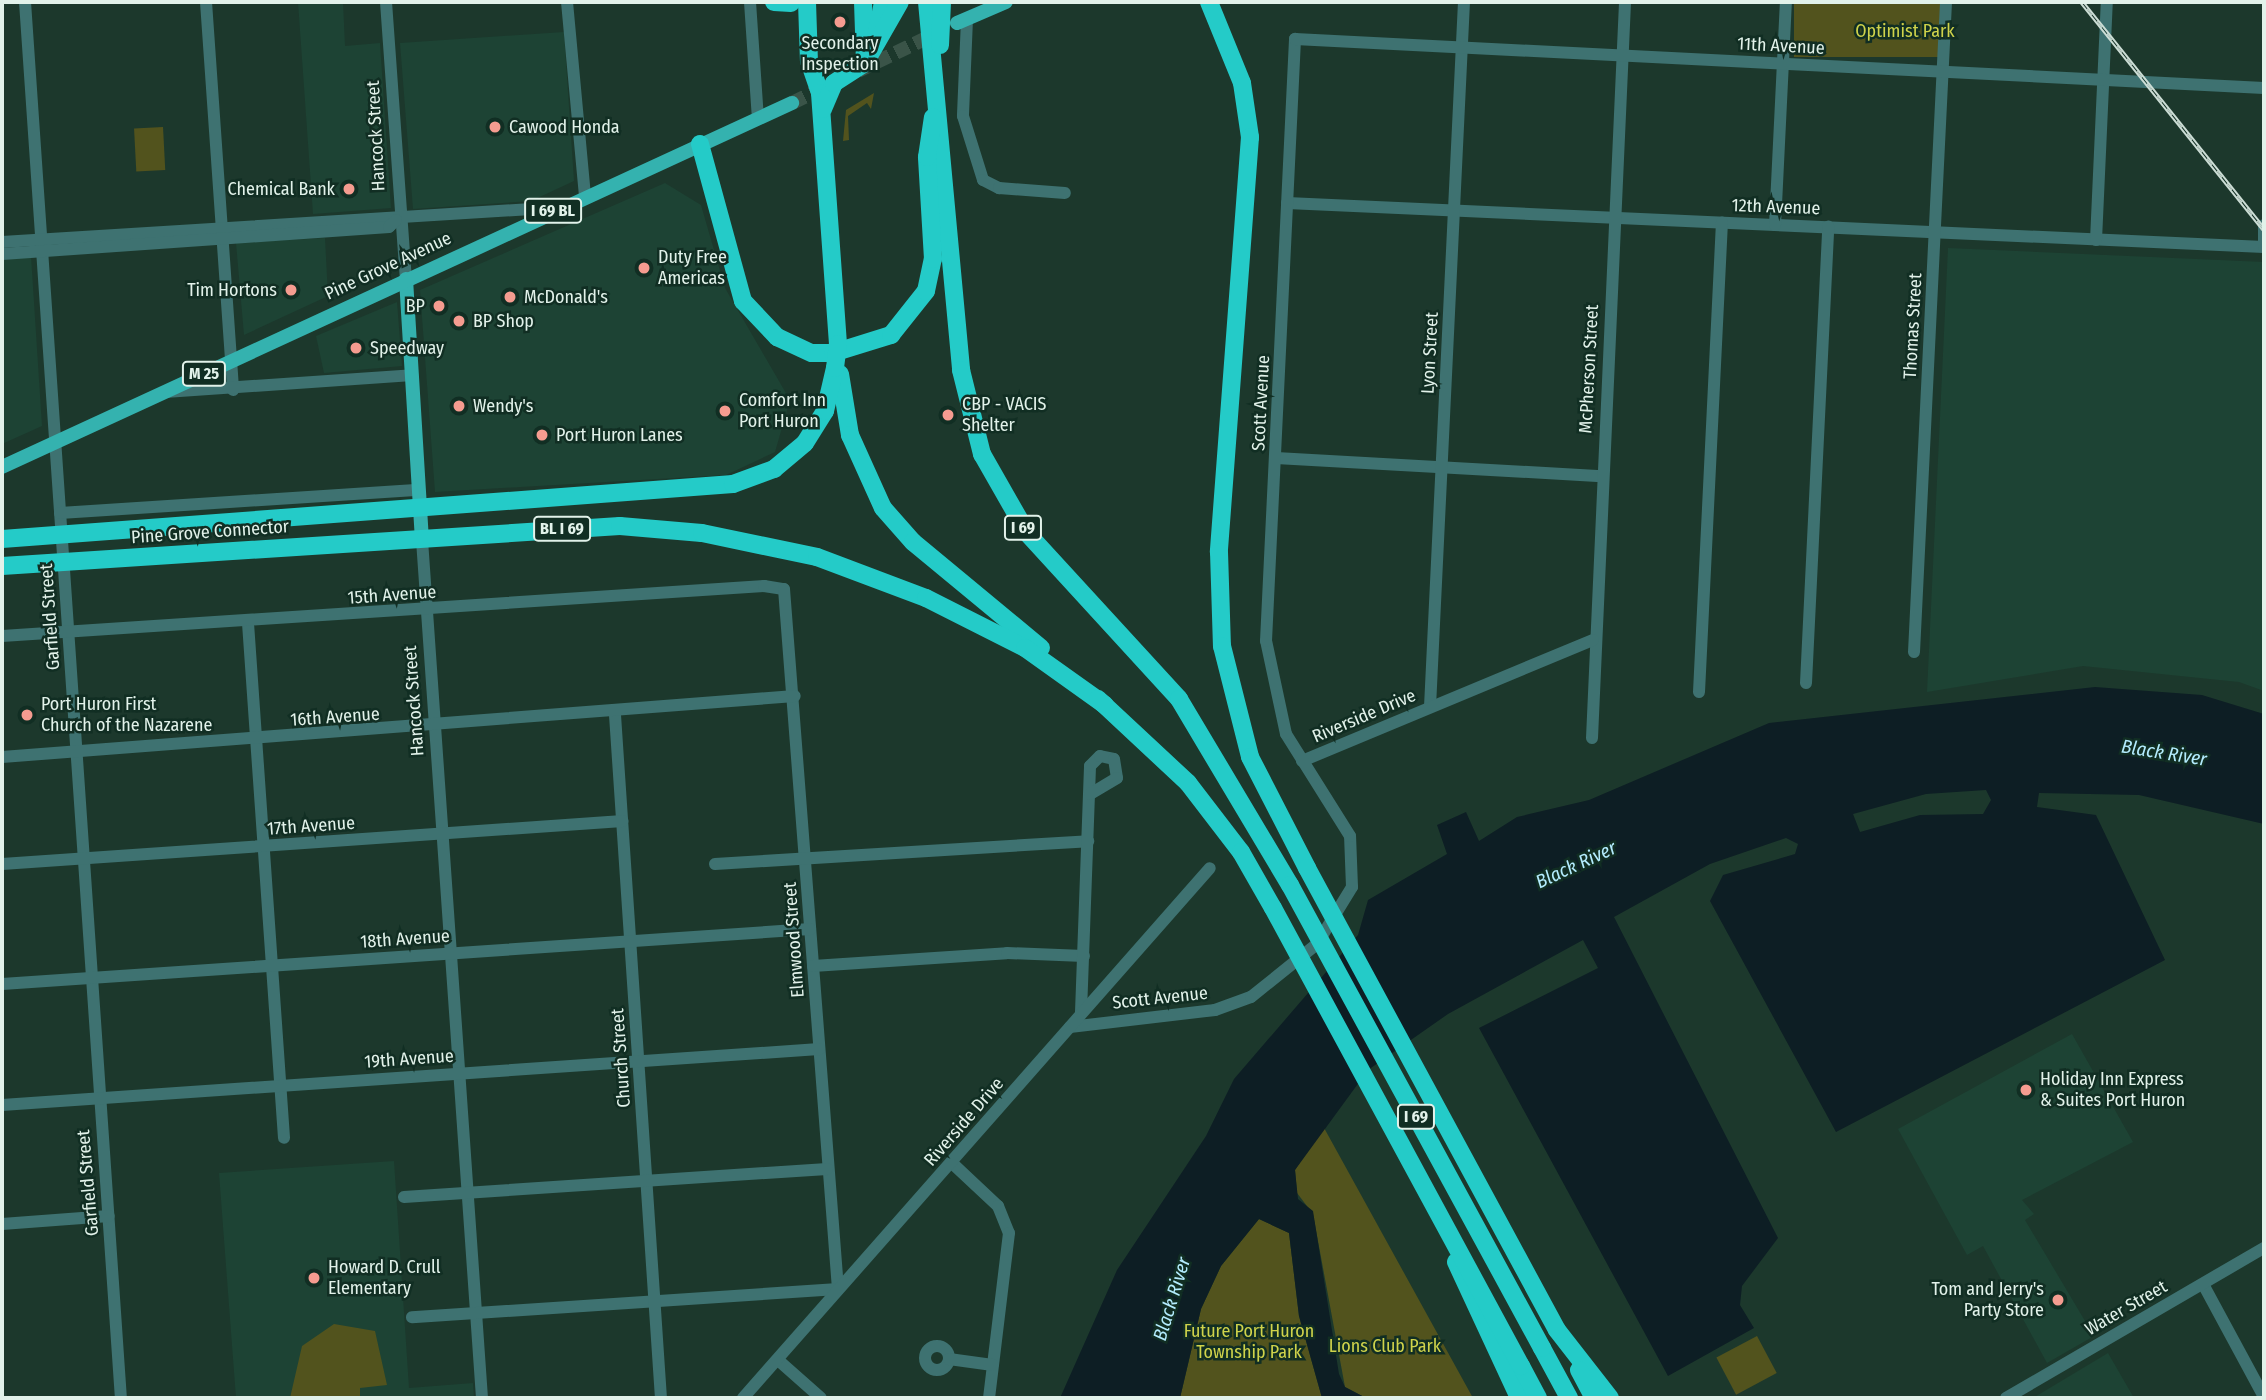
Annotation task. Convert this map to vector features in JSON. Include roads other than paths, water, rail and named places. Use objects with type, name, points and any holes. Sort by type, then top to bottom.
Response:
[{"type":"highway","name":"I 69","points":[[774,2],[803,9],[822,116],[837,368],[849,435],[878,501],[925,553],[1105,705],[1188,783],[1241,852],[1415,1173],[1517,1382],[1538,1398]]},
{"type":"highway","points":[[863,2],[868,58]]},
{"type":"highway","points":[[868,58],[873,2]]},
{"type":"highway","points":[[868,58],[883,2]]},
{"type":"highway","points":[[919,2],[937,68]]},
{"type":"highway","name":"I 69","points":[[927,2],[937,68],[961,370],[975,436],[997,488],[1027,533],[1168,684],[1290,885],[1569,1398]]},
{"type":"highway","points":[[935,2],[937,68]]},
{"type":"highway","points":[[700,144],[737,286],[758,321],[812,353],[874,345],[912,315],[930,280],[927,157],[942,2]]},
{"type":"highway","points":[[937,68],[949,2]]},
{"type":"highway","points":[[1209,2],[1242,83],[1250,137],[1219,552],[1222,646],[1250,757],[1307,868],[1594,1398]]},
{"type":"highway","name":"I 69","points":[[822,116],[834,83],[868,58],[900,6]]},
{"type":"highway","name":"Pine Grove Connector","points":[[2,539],[621,497],[724,486],[774,469],[816,429],[837,368]]},
{"type":"highway","name":"BL I 69","points":[[422,540],[620,526],[702,533],[817,557],[926,598],[1025,648],[1105,705]]},
{"type":"highway","name":"Pine Grove Connector","points":[[2,566],[422,540]]},
{"type":"highway","points":[[1557,1330],[1610,1398]]},
{"type":"main road","points":[[962,21],[1006,2]]},
{"type":"main road","name":"Pine Grove Avenue","points":[[2,467],[563,206],[792,103]]},
{"type":"main road","name":"Hancock Street","points":[[406,279],[422,540]]},
{"type":"street","name":"Garfield Street","points":[[24,2],[40,246],[59,440],[63,563],[78,751],[81,859],[121,1398]]},
{"type":"street","points":[[206,2],[233,390]]},
{"type":"street","name":"Hancock Street","points":[[386,2],[398,220],[406,279]]},
{"type":"street","points":[[567,2],[585,197]]},
{"type":"street","points":[[750,2],[758,119]]},
{"type":"street","name":"Lyon Street","points":[[1430,707],[1464,2]]},
{"type":"street","name":"McPherson Street","points":[[1591,738],[1625,2]]},
{"type":"street","points":[[1775,225],[1786,2]]},
{"type":"street","name":"Thomas Street","points":[[1914,652],[1946,2]]},
{"type":"street","points":[[2096,240],[2107,2]]},
{"type":"street","points":[[962,21],[963,116],[988,185],[1065,193]]},
{"type":"street","name":"11th Avenue","points":[[1295,39],[2264,88]]},
{"type":"street","name":"Scott Avenue","points":[[1295,39],[1267,658],[1278,712],[1302,761]]},
{"type":"street","name":"12th Avenue","points":[[1287,204],[2264,247]]},
{"type":"street","points":[[2,254],[40,246],[563,206]]},
{"type":"street","points":[[1699,692],[1722,223]]},
{"type":"street","points":[[2264,225],[2264,247]]},
{"type":"street","points":[[1806,683],[1828,226]]},
{"type":"street","points":[[2,242],[40,246]]},
{"type":"street","points":[[165,392],[233,390],[412,375]]},
{"type":"street","points":[[1276,458],[1602,476]]},
{"type":"street","points":[[61,513],[419,490]]},
{"type":"street","name":"Hancock Street","points":[[422,540],[482,1398]]},
{"type":"street","name":"15th Avenue","points":[[2,636],[68,635],[784,589]]},
{"type":"street","name":"Elmwood Street","points":[[784,589],[838,1289]]},
{"type":"street","points":[[248,623],[284,1138]]},
{"type":"street","name":"Riverside Drive","points":[[1317,944],[1347,903],[1355,860],[1347,830],[1302,761],[1594,640]]},
{"type":"street","name":"16th Avenue","points":[[2,757],[615,715],[671,703],[794,696]]},
{"type":"street","name":"Church Street","points":[[615,715],[661,1398]]},
{"type":"street","points":[[1081,1012],[1090,794]]},
{"type":"street","name":"17th Avenue","points":[[2,864],[622,821]]},
{"type":"street","points":[[715,864],[1088,841]]},
{"type":"street","name":"Riverside Drive","points":[[743,1398],[1210,868]]},
{"type":"street","name":"18th Avenue","points":[[2,984],[810,929]]},
{"type":"street","name":"Scott Avenue","points":[[1070,1027],[1222,1008],[1269,986],[1317,944]]},
{"type":"street","points":[[813,966],[1007,953],[1084,956]]},
{"type":"street","name":"19th Avenue","points":[[2,1105],[819,1049]]},
{"type":"street","points":[[952,1163],[999,1206],[1008,1226],[989,1398]]},
{"type":"street","points":[[404,1197],[827,1169]]},
{"type":"street","points":[[2,1224],[109,1216]]},
{"type":"street","name":"Water Street","points":[[2013,1396],[2264,1248]]},
{"type":"street","points":[[2203,1284],[2264,1397]]},
{"type":"street","points":[[412,1317],[838,1289]]},
{"type":"street","points":[[949,1359],[993,1364]]},
{"type":"street","points":[[778,1360],[821,1398]]},
{"type":"water","name":"Black River","points":[[2095,687],[2202,695],[2264,714],[2264,824],[2139,795],[2039,793],[2037,807],[2096,815],[2165,960],[1836,1132],[1710,901],[1723,875],[1795,854],[1798,844],[1786,838],[1710,864],[1614,917],[1778,1238],[1742,1286],[1740,1305],[1754,1328],[1668,1376],[1479,1028],[1598,968],[1583,940],[1448,1014],[1368,1070],[1295,1170],[1298,1199],[1313,1211],[1339,1374],[1345,1387],[1366,1398],[1322,1398],[1299,1316],[1289,1233],[1259,1219],[1221,1266],[1201,1309],[1180,1398],[1060,1398],[1117,1270],[1206,1136],[1234,1079],[1358,935],[1368,900],[1447,854],[1437,825],[1466,812],[1479,841],[1517,817],[1589,800],[1769,723]],"holes":[[[1986,790],[1991,800],[1983,814],[1920,815],[1860,832],[1853,814],[1926,794]]]},
{"type":"tunnel","points":[[858,71],[937,33]]},
{"type":"tunnel","points":[[792,103],[827,86]]},
{"type":"railway","points":[[2082,2],[2264,229]]},
{"type":"place","name":"Secondary Inspection","points":[[840,22]]},
{"type":"place","name":"Cawood Honda","points":[[495,127]]},
{"type":"place","name":"Chemical Bank","points":[[349,189]]},
{"type":"place","name":"Duty Free Americas","points":[[644,268]]},
{"type":"place","name":"Tim Hortons","points":[[291,290]]},
{"type":"place","name":"McDonald's","points":[[510,297]]},
{"type":"place","name":"BP","points":[[439,306]]},
{"type":"place","name":"BP Shop","points":[[459,321]]},
{"type":"place","name":"Speedway","points":[[356,348]]},
{"type":"place","name":"Wendy's","points":[[459,406]]},
{"type":"place","name":"Comfort Inn Port Huron","points":[[725,411]]},
{"type":"place","name":"CBP - VACIS Shelter","points":[[948,415]]},
{"type":"place","name":"Port Huron Lanes","points":[[542,435]]},
{"type":"place","name":"Port Huron First Church of the Nazarene","points":[[27,715]]},
{"type":"place","name":"Holiday Inn Express & Suites Port Huron","points":[[2026,1090]]},
{"type":"place","name":"Howard D. Crull Elementary","points":[[314,1278]]},
{"type":"place","name":"Tom and Jerry's Party Store","points":[[2058,1300]]},
{"type":"park label","name":"Optimist Park","points":[[1905,31]]},
{"type":"park label","name":"Future Port Huron Township Park","points":[[1249,1342]]},
{"type":"park label","name":"Lions Club Park","points":[[1385,1346]]}]
